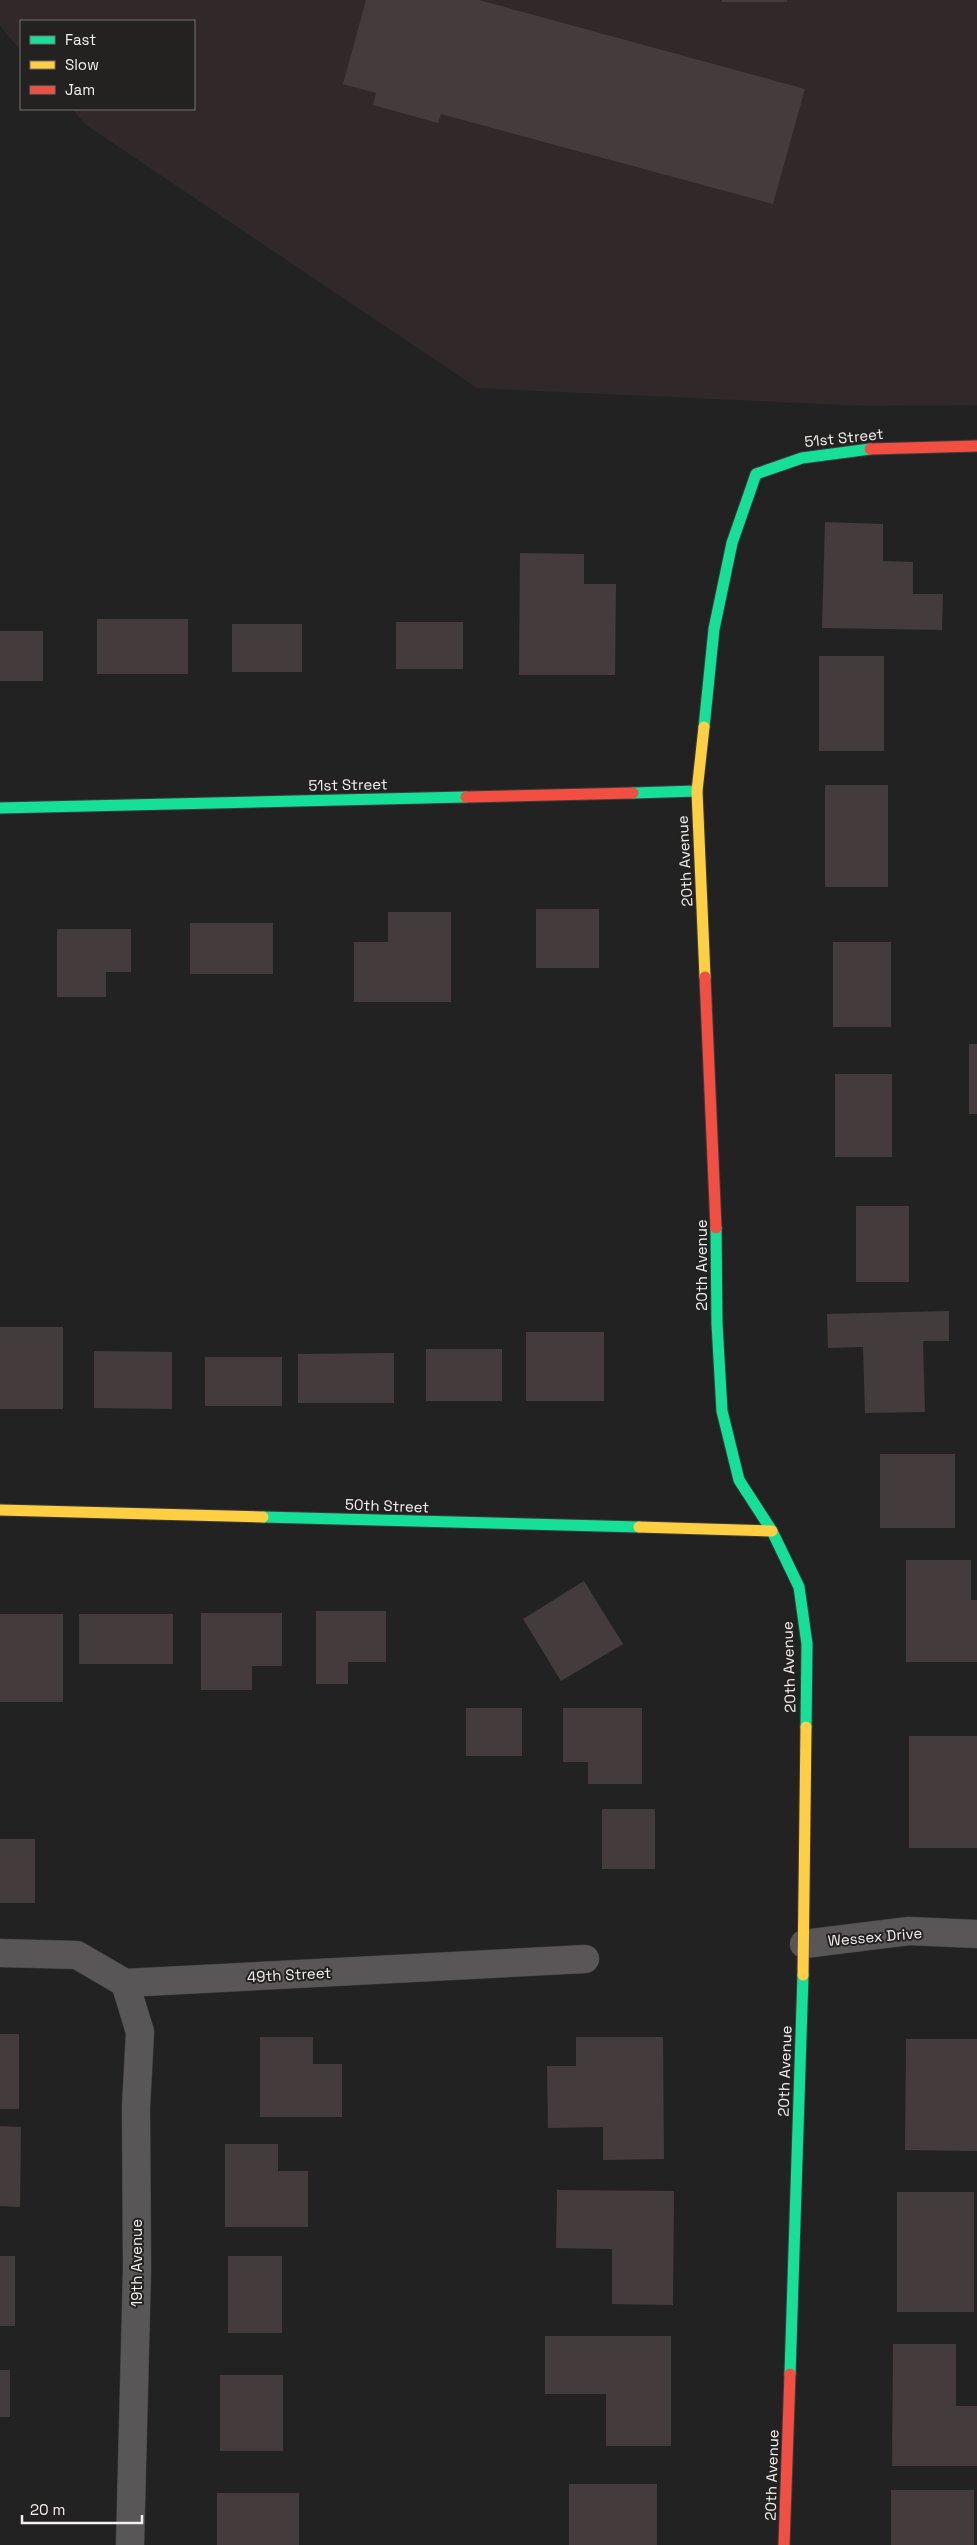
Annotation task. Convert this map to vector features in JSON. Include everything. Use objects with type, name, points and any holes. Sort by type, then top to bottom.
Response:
[{"type":"street","name":"51st Street","points":[[727,568],[732,543],[756,474],[802,458],[862,449],[977,446]]},
{"type":"street","name":"20th Avenue","points":[[727,568],[714,629],[697,791],[716,1216],[717,1324],[722,1411],[739,1480],[772,1531],[799,1587],[807,1644],[804,1944],[784,2545]]},
{"type":"street","name":"51st Street","points":[[0,808],[697,791]]},
{"type":"street","name":"50th Street","points":[[0,1510],[772,1531]]},
{"type":"street","name":"Wessex Drive","points":[[804,1944],[909,1931],[977,1934]]},
{"type":"street","points":[[0,1953],[77,1955],[125,1983]]},
{"type":"street","name":"49th Street","points":[[125,1983],[585,1959]]},
{"type":"street","name":"19th Avenue","points":[[125,1983],[140,2032],[136,2108],[137,2270],[130,2545]]},
{"type":"shaded area","points":[[0,0],[977,0],[977,405],[866,406],[477,388],[86,125],[73,110],[195,110],[195,20],[20,20],[20,50],[0,26]]},
{"type":"building","points":[[366,0],[479,0],[805,89],[773,204],[441,114],[438,123],[373,105],[376,93],[343,84]]},
{"type":"building","points":[[722,0],[787,0],[787,2],[722,2]]},
{"type":"building","points":[[825,522],[883,524],[883,561],[913,562],[913,594],[943,594],[942,630],[822,628]]},
{"type":"building","points":[[520,553],[584,554],[584,584],[616,584],[615,675],[519,675]]},
{"type":"building","points":[[97,619],[188,619],[188,674],[97,674]]},
{"type":"building","points":[[396,622],[463,622],[463,669],[396,669]]},
{"type":"building","points":[[232,624],[302,624],[302,672],[232,672]]},
{"type":"building","points":[[0,631],[43,631],[43,681],[0,681]]},
{"type":"building","points":[[819,656],[884,656],[884,751],[819,751]]},
{"type":"building","points":[[825,785],[888,785],[888,887],[825,887]]},
{"type":"building","points":[[536,909],[599,909],[599,968],[536,968]]},
{"type":"building","points":[[388,912],[451,912],[451,1002],[354,1002],[354,942],[388,942]]},
{"type":"building","points":[[190,923],[273,923],[273,974],[190,974]]},
{"type":"building","points":[[57,929],[131,929],[131,972],[106,972],[106,997],[57,997]]},
{"type":"building","points":[[833,942],[891,942],[891,1027],[833,1027]]},
{"type":"building","points":[[969,1044],[977,1044],[977,1114],[969,1114]]},
{"type":"building","points":[[835,1074],[892,1074],[892,1157],[835,1157]]},
{"type":"building","points":[[856,1206],[909,1206],[909,1282],[856,1282]]},
{"type":"building","points":[[949,1311],[949,1341],[923,1341],[925,1412],[865,1413],[863,1347],[828,1348],[827,1314]]},
{"type":"building","points":[[0,1327],[63,1327],[63,1409],[0,1409]]},
{"type":"building","points":[[526,1332],[604,1332],[604,1401],[526,1401]]},
{"type":"building","points":[[426,1349],[502,1349],[502,1401],[426,1401]]},
{"type":"building","points":[[94,1351],[172,1352],[172,1409],[94,1408]]},
{"type":"building","points":[[394,1353],[394,1403],[298,1403],[298,1354]]},
{"type":"building","points":[[205,1357],[282,1357],[282,1406],[205,1406]]},
{"type":"building","points":[[880,1454],[955,1454],[955,1528],[880,1528]]},
{"type":"building","points":[[906,1560],[971,1560],[971,1600],[977,1600],[977,1662],[906,1662]]},
{"type":"building","points":[[584,1581],[623,1644],[561,1681],[523,1619]]},
{"type":"building","points":[[316,1611],[386,1611],[386,1662],[348,1662],[348,1684],[316,1684]]},
{"type":"building","points":[[201,1613],[282,1613],[282,1666],[252,1666],[252,1690],[201,1690]]},
{"type":"building","points":[[0,1614],[63,1614],[63,1702],[0,1702]]},
{"type":"building","points":[[79,1614],[173,1614],[173,1664],[79,1664]]},
{"type":"building","points":[[466,1708],[522,1708],[522,1756],[466,1756]]},
{"type":"building","points":[[563,1708],[642,1708],[642,1784],[588,1784],[588,1762],[563,1762]]},
{"type":"building","points":[[909,1736],[977,1736],[977,1848],[909,1848]]},
{"type":"building","points":[[602,1809],[655,1809],[655,1869],[602,1869]]},
{"type":"building","points":[[0,1839],[35,1839],[35,1903],[0,1903]]},
{"type":"building","points":[[0,2034],[19,2034],[19,2109],[0,2109]]},
{"type":"building","points":[[260,2037],[313,2037],[313,2064],[342,2064],[342,2117],[260,2117]]},
{"type":"building","points":[[576,2037],[663,2037],[664,2159],[603,2160],[603,2127],[548,2128],[547,2066],[576,2066]]},
{"type":"building","points":[[906,2039],[977,2039],[977,2151],[905,2150]]},
{"type":"building","points":[[0,2126],[21,2127],[20,2207],[0,2206]]},
{"type":"building","points":[[225,2144],[278,2144],[278,2171],[308,2171],[308,2227],[225,2227]]},
{"type":"building","points":[[557,2190],[674,2191],[673,2305],[612,2304],[612,2249],[556,2248]]},
{"type":"building","points":[[897,2192],[974,2192],[974,2312],[897,2312]]},
{"type":"building","points":[[0,2256],[15,2256],[15,2326],[0,2326]]},
{"type":"building","points":[[228,2256],[282,2256],[282,2333],[228,2333]]},
{"type":"building","points":[[545,2336],[671,2336],[671,2446],[606,2446],[606,2394],[545,2394]]},
{"type":"building","points":[[893,2344],[956,2344],[956,2406],[977,2406],[977,2466],[892,2466]]},
{"type":"building","points":[[0,2370],[10,2370],[10,2417],[0,2417]]},
{"type":"building","points":[[220,2375],[283,2375],[283,2451],[220,2451]]},
{"type":"building","points":[[569,2484],[657,2484],[657,2545],[569,2545]]},
{"type":"building","points":[[891,2490],[974,2490],[974,2545],[891,2545]]},
{"type":"building","points":[[217,2493],[299,2493],[299,2545],[217,2545]]},
{"type":"traffic: fast","points":[[704,727],[714,629],[732,543],[756,474],[802,458],[870,449]]},
{"type":"traffic: fast","points":[[633,793],[697,791]]},
{"type":"traffic: fast","points":[[0,808],[466,797]]},
{"type":"traffic: fast","points":[[716,1228],[717,1324],[722,1411],[739,1480],[772,1531],[799,1587],[807,1644],[806,1727]]},
{"type":"traffic: fast","points":[[263,1517],[639,1527]]},
{"type":"traffic: fast","points":[[790,2374],[803,1975]]},
{"type":"traffic: slow","points":[[704,727],[697,791],[705,977]]},
{"type":"traffic: slow","points":[[0,1510],[263,1517]]},
{"type":"traffic: slow","points":[[639,1527],[772,1531]]},
{"type":"traffic: slow","points":[[803,1975],[806,1727]]},
{"type":"traffic: jam","points":[[870,449],[977,446]]},
{"type":"traffic: jam","points":[[466,797],[633,793]]},
{"type":"traffic: jam","points":[[705,977],[716,1228]]},
{"type":"traffic: jam","points":[[784,2545],[790,2374]]}]
